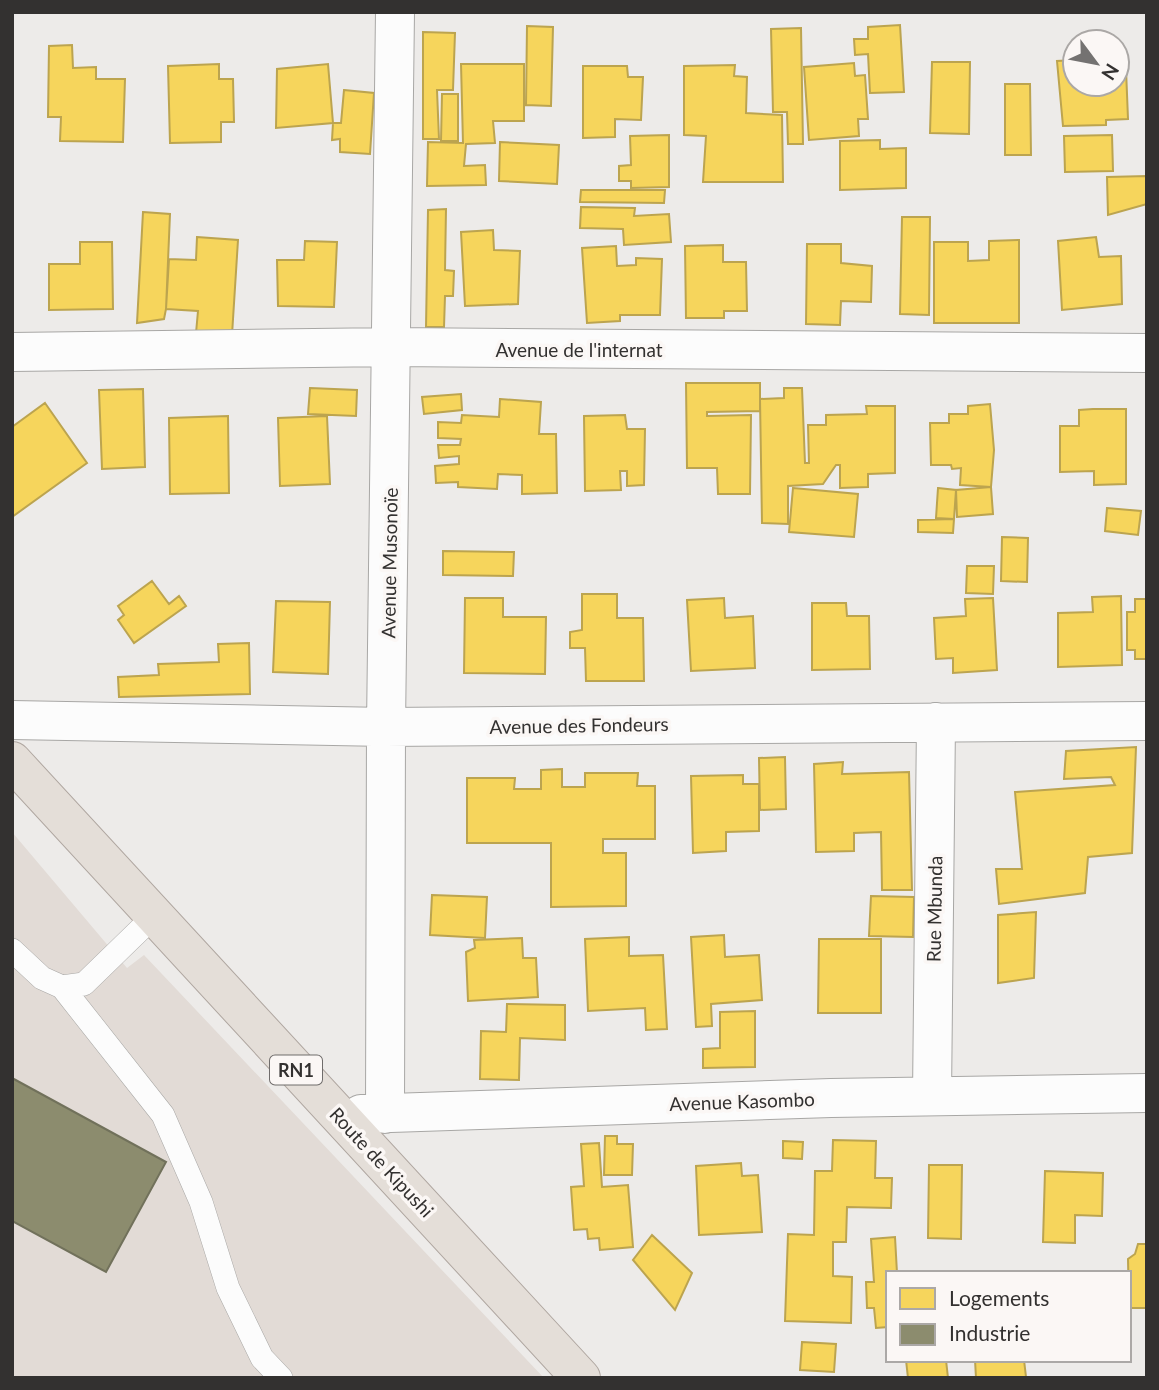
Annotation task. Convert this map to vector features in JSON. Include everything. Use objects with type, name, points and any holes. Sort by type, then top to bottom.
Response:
[{"type":"highway","name":"Route de Kipushi","points":[[12,761],[153,917],[581,1378]]},
{"type":"street","name":"Avenue Musonoïe","points":[[385,1114],[386,727],[393,347],[395,12]]},
{"type":"street","name":"Avenue de l'internat","points":[[12,352],[393,347],[1147,353]]},
{"type":"street","name":"Avenue des Fondeurs","points":[[12,720],[386,727],[1147,721]]},
{"type":"street","name":"Rue Mbunda","points":[[932,1096],[936,722]]},
{"type":"street","name":"Avenue Kasombo","points":[[337,1115],[932,1096],[1147,1093]]},
{"type":"lane","points":[[62,987],[84,984],[153,917]]},
{"type":"lane","points":[[12,950],[42,978],[62,987],[163,1115],[201,1202],[228,1288],[262,1358],[281,1378]]},
{"type":"shaded area","points":[[12,832],[127,968],[144,955],[544,1378],[12,1378]]},
{"type":"building: Logements","points":[[900,25],[904,92],[870,93],[868,54],[855,55],[854,39],[868,39],[868,27]]},
{"type":"building: Logements","points":[[527,26],[553,27],[551,106],[526,105]]},
{"type":"building: Logements","points":[[801,28],[803,144],[788,144],[787,112],[773,112],[771,29]]},
{"type":"building: Logements","points":[[423,32],[455,33],[453,90],[437,90],[439,139],[423,139]]},
{"type":"building: Logements","points":[[72,45],[73,68],[96,67],[96,79],[125,79],[123,142],[60,141],[61,117],[48,117],[49,46]]},
{"type":"building: Logements","points":[[1057,61],[1061,61],[1061,98],[1127,98],[1128,119],[1106,120],[1106,125],[1063,126]]},
{"type":"building: Logements","points":[[932,62],[970,62],[969,134],[930,133]]},
{"type":"building: Logements","points":[[854,63],[855,76],[865,75],[868,119],[858,119],[859,136],[809,140],[804,67]]},
{"type":"building: Logements","points":[[219,64],[219,79],[233,79],[234,122],[221,122],[221,142],[170,143],[168,66]]},
{"type":"building: Logements","points":[[328,64],[333,123],[276,128],[277,69]]},
{"type":"building: Logements","points":[[461,64],[524,64],[524,121],[493,121],[495,143],[466,144],[464,166],[485,165],[486,185],[427,186],[428,142],[463,143]]},
{"type":"building: Logements","points":[[735,65],[734,76],[747,77],[746,113],[782,115],[783,182],[703,182],[706,136],[684,135],[684,66]]},
{"type":"building: Logements","points":[[583,66],[627,66],[628,77],[643,77],[641,120],[615,119],[615,137],[583,138]]},
{"type":"building: Logements","points":[[1005,84],[1030,84],[1031,155],[1005,155]]},
{"type":"building: Logements","points":[[344,90],[374,93],[370,154],[340,152],[340,139],[332,140],[333,123],[341,123]]},
{"type":"building: Logements","points":[[442,94],[458,94],[458,141],[441,141]]},
{"type":"building: Logements","points":[[669,135],[669,187],[631,188],[631,181],[619,181],[619,166],[631,165],[630,136]]},
{"type":"building: Logements","points":[[1112,135],[1113,171],[1065,172],[1064,136]]},
{"type":"building: Logements","points":[[880,140],[880,149],[906,148],[906,188],[840,190],[840,141]]},
{"type":"building: Logements","points":[[500,142],[559,145],[557,184],[499,181]]},
{"type":"building: Logements","points":[[1147,176],[1147,204],[1108,215],[1107,177]]},
{"type":"building: Logements","points":[[581,190],[665,190],[664,203],[580,202]]},
{"type":"building: Logements","points":[[581,207],[635,208],[634,216],[669,214],[671,242],[624,245],[623,229],[580,228]]},
{"type":"building: Logements","points":[[446,209],[445,270],[454,271],[453,296],[445,296],[444,327],[426,327],[428,210]]},
{"type":"building: Logements","points":[[143,212],[170,214],[166,309],[164,319],[137,323]]},
{"type":"building: Logements","points":[[902,217],[930,217],[929,315],[900,314]]},
{"type":"building: Logements","points":[[493,230],[494,250],[520,251],[518,304],[465,306],[461,232]]},
{"type":"building: Logements","points":[[197,237],[238,240],[232,335],[196,333],[198,311],[166,309],[169,259],[196,260]]},
{"type":"building: Logements","points":[[1096,237],[1099,257],[1121,256],[1122,304],[1062,310],[1058,241]]},
{"type":"building: Logements","points":[[1019,240],[1019,323],[934,323],[934,242],[968,242],[968,261],[989,260],[989,241]]},
{"type":"building: Logements","points":[[305,241],[337,242],[334,307],[278,306],[277,260],[304,260]]},
{"type":"building: Logements","points":[[80,242],[112,242],[113,309],[49,310],[49,264],[80,264]]},
{"type":"building: Logements","points":[[807,244],[841,244],[841,263],[872,266],[871,302],[841,301],[840,325],[806,324]]},
{"type":"building: Logements","points":[[723,245],[723,262],[746,262],[747,311],[724,311],[724,318],[686,318],[685,246]]},
{"type":"building: Logements","points":[[616,246],[617,266],[636,265],[636,258],[662,259],[660,315],[620,315],[620,321],[587,323],[582,248]]},
{"type":"building: Logements","points":[[686,383],[760,383],[760,411],[707,412],[707,416],[751,415],[750,494],[718,494],[717,468],[687,468]]},
{"type":"building: Logements","points":[[310,388],[357,390],[356,416],[308,414]]},
{"type":"building: Logements","points":[[784,388],[802,388],[805,463],[809,463],[808,425],[826,425],[826,415],[867,414],[866,406],[895,406],[895,473],[868,474],[868,487],[840,488],[840,465],[836,465],[823,484],[788,486],[788,524],[762,523],[760,399],[784,398]]},
{"type":"building: Logements","points":[[143,389],[145,467],[102,469],[99,390]]},
{"type":"building: Logements","points":[[461,394],[462,410],[424,414],[422,397]]},
{"type":"building: Logements","points":[[500,399],[541,402],[539,434],[556,434],[557,493],[522,494],[522,475],[498,474],[497,489],[458,487],[458,482],[436,483],[435,466],[459,464],[459,456],[439,458],[438,445],[460,445],[461,439],[438,438],[438,422],[461,423],[462,415],[499,417]]},
{"type":"building: Logements","points":[[45,403],[87,463],[12,517],[12,427]]},
{"type":"building: Logements","points":[[990,404],[994,450],[991,487],[960,485],[961,468],[931,465],[930,423],[949,423],[949,414],[968,414],[968,406]]},
{"type":"building: Logements","points":[[1126,409],[1126,484],[1094,485],[1094,471],[1060,472],[1060,426],[1079,426],[1079,410]]},
{"type":"building: Logements","points":[[625,415],[627,429],[645,429],[644,485],[627,486],[627,471],[620,471],[621,490],[585,491],[584,416]]},
{"type":"building: Logements","points":[[228,416],[229,493],[170,494],[169,418]]},
{"type":"building: Logements","points":[[327,416],[330,484],[280,486],[278,418]]},
{"type":"building: Logements","points":[[991,487],[993,514],[957,517],[956,490]]},
{"type":"building: Logements","points":[[793,488],[858,494],[854,537],[789,532]]},
{"type":"building: Logements","points":[[938,488],[956,490],[954,519],[936,518]]},
{"type":"building: Logements","points":[[1107,508],[1141,511],[1138,535],[1105,531]]},
{"type":"building: Logements","points":[[954,519],[953,533],[918,532],[918,520]]},
{"type":"building: Logements","points":[[1002,537],[1028,538],[1027,582],[1001,581]]},
{"type":"building: Logements","points":[[443,551],[514,552],[513,576],[443,575]]},
{"type":"building: Logements","points":[[967,566],[994,566],[993,594],[966,593]]},
{"type":"building: Logements","points":[[152,581],[169,604],[179,596],[186,606],[134,643],[118,620],[124,615],[118,606]]},
{"type":"building: Logements","points":[[582,594],[617,594],[617,618],[643,618],[644,681],[586,681],[585,648],[570,648],[570,632],[582,630]]},
{"type":"building: Logements","points":[[1121,596],[1122,665],[1058,667],[1058,613],[1093,612],[1092,597]]},
{"type":"building: Logements","points":[[465,598],[503,598],[503,617],[546,617],[545,674],[464,673]]},
{"type":"building: Logements","points":[[724,598],[725,618],[753,616],[755,668],[691,671],[687,600]]},
{"type":"building: Logements","points":[[993,598],[997,670],[953,673],[953,658],[936,659],[934,618],[966,616],[965,599]]},
{"type":"building: Logements","points":[[1135,599],[1147,599],[1147,659],[1135,659],[1135,650],[1127,650],[1127,612],[1135,612]]},
{"type":"building: Logements","points":[[276,601],[330,602],[328,674],[273,672]]},
{"type":"building: Logements","points":[[812,603],[846,603],[847,616],[869,616],[870,669],[812,670]]},
{"type":"building: Logements","points":[[249,643],[250,694],[119,697],[118,677],[159,675],[158,664],[219,662],[218,644]]},
{"type":"building: Logements","points":[[1136,747],[1132,853],[1088,857],[1085,893],[999,904],[996,869],[1022,869],[1015,792],[1115,785],[1111,777],[1064,779],[1066,751]]},
{"type":"building: Logements","points":[[785,757],[786,809],[760,810],[759,758]]},
{"type":"building: Logements","points":[[843,762],[842,774],[909,772],[912,890],[882,890],[881,832],[854,833],[854,851],[816,852],[814,764]]},
{"type":"building: Logements","points":[[562,769],[562,787],[585,787],[585,773],[638,773],[637,786],[655,786],[655,839],[603,839],[603,853],[626,853],[626,906],[551,907],[551,843],[467,843],[467,778],[515,778],[514,789],[541,789],[541,770]]},
{"type":"building: Logements","points":[[743,775],[743,784],[759,784],[759,831],[726,832],[726,851],[693,853],[691,776]]},
{"type":"building: Logements","points":[[432,895],[487,897],[485,938],[430,935]]},
{"type":"building: Logements","points":[[871,896],[914,897],[913,937],[869,936]]},
{"type":"building: Logements","points":[[1036,912],[1034,978],[998,983],[998,915]]},
{"type":"building: Logements","points":[[724,935],[725,957],[759,955],[762,1000],[711,1004],[712,1026],[696,1027],[691,937]]},
{"type":"building: Logements","points":[[629,937],[629,956],[663,955],[667,1029],[646,1030],[645,1008],[588,1011],[585,939]]},
{"type":"building: Logements","points":[[522,938],[523,958],[536,958],[538,997],[468,1001],[466,952],[475,948],[474,940]]},
{"type":"building: Logements","points":[[819,939],[881,939],[881,1013],[818,1013]]},
{"type":"building: Logements","points":[[507,1004],[565,1005],[565,1040],[520,1038],[519,1080],[480,1079],[481,1031],[506,1032]]},
{"type":"building: Logements","points":[[755,1011],[755,1067],[703,1068],[703,1049],[720,1048],[720,1012]]},
{"type":"building: Logements","points":[[605,1136],[617,1136],[617,1144],[633,1144],[632,1175],[604,1175]]},
{"type":"building: Logements","points":[[833,1140],[876,1141],[875,1178],[892,1178],[891,1208],[847,1207],[846,1242],[833,1242],[833,1276],[852,1277],[851,1323],[785,1321],[788,1234],[814,1235],[815,1171],[832,1171]]},
{"type":"building: Logements","points":[[783,1141],[803,1142],[802,1159],[783,1158]]},
{"type":"building: Logements","points":[[599,1143],[602,1187],[628,1185],[633,1247],[600,1250],[599,1238],[588,1239],[587,1229],[574,1230],[571,1187],[584,1186],[581,1144]]},
{"type":"building: Logements","points":[[741,1163],[742,1176],[758,1175],[762,1232],[699,1235],[696,1166]]},
{"type":"building: Logements","points":[[929,1165],[962,1165],[961,1239],[928,1238]]},
{"type":"building: Logements","points":[[1045,1171],[1103,1173],[1102,1216],[1075,1215],[1075,1243],[1043,1242]]},
{"type":"building: Logements","points":[[652,1235],[692,1273],[675,1310],[633,1260]]},
{"type":"building: Logements","points":[[895,1237],[897,1271],[886,1271],[886,1327],[876,1328],[874,1308],[867,1308],[866,1282],[874,1282],[871,1239]]},
{"type":"building: Logements","points":[[1138,1244],[1147,1244],[1147,1308],[1131,1308],[1131,1271],[1128,1271],[1128,1259],[1135,1254]]},
{"type":"building: Logements","points":[[802,1342],[836,1344],[834,1372],[800,1370]]},
{"type":"building: Logements","points":[[906,1362],[946,1362],[948,1378],[908,1378]]},
{"type":"building: Logements","points":[[975,1362],[1024,1362],[1026,1377],[976,1378]]},
{"type":"building: Industrie","points":[[12,1078],[166,1162],[106,1272],[12,1221]]}]
